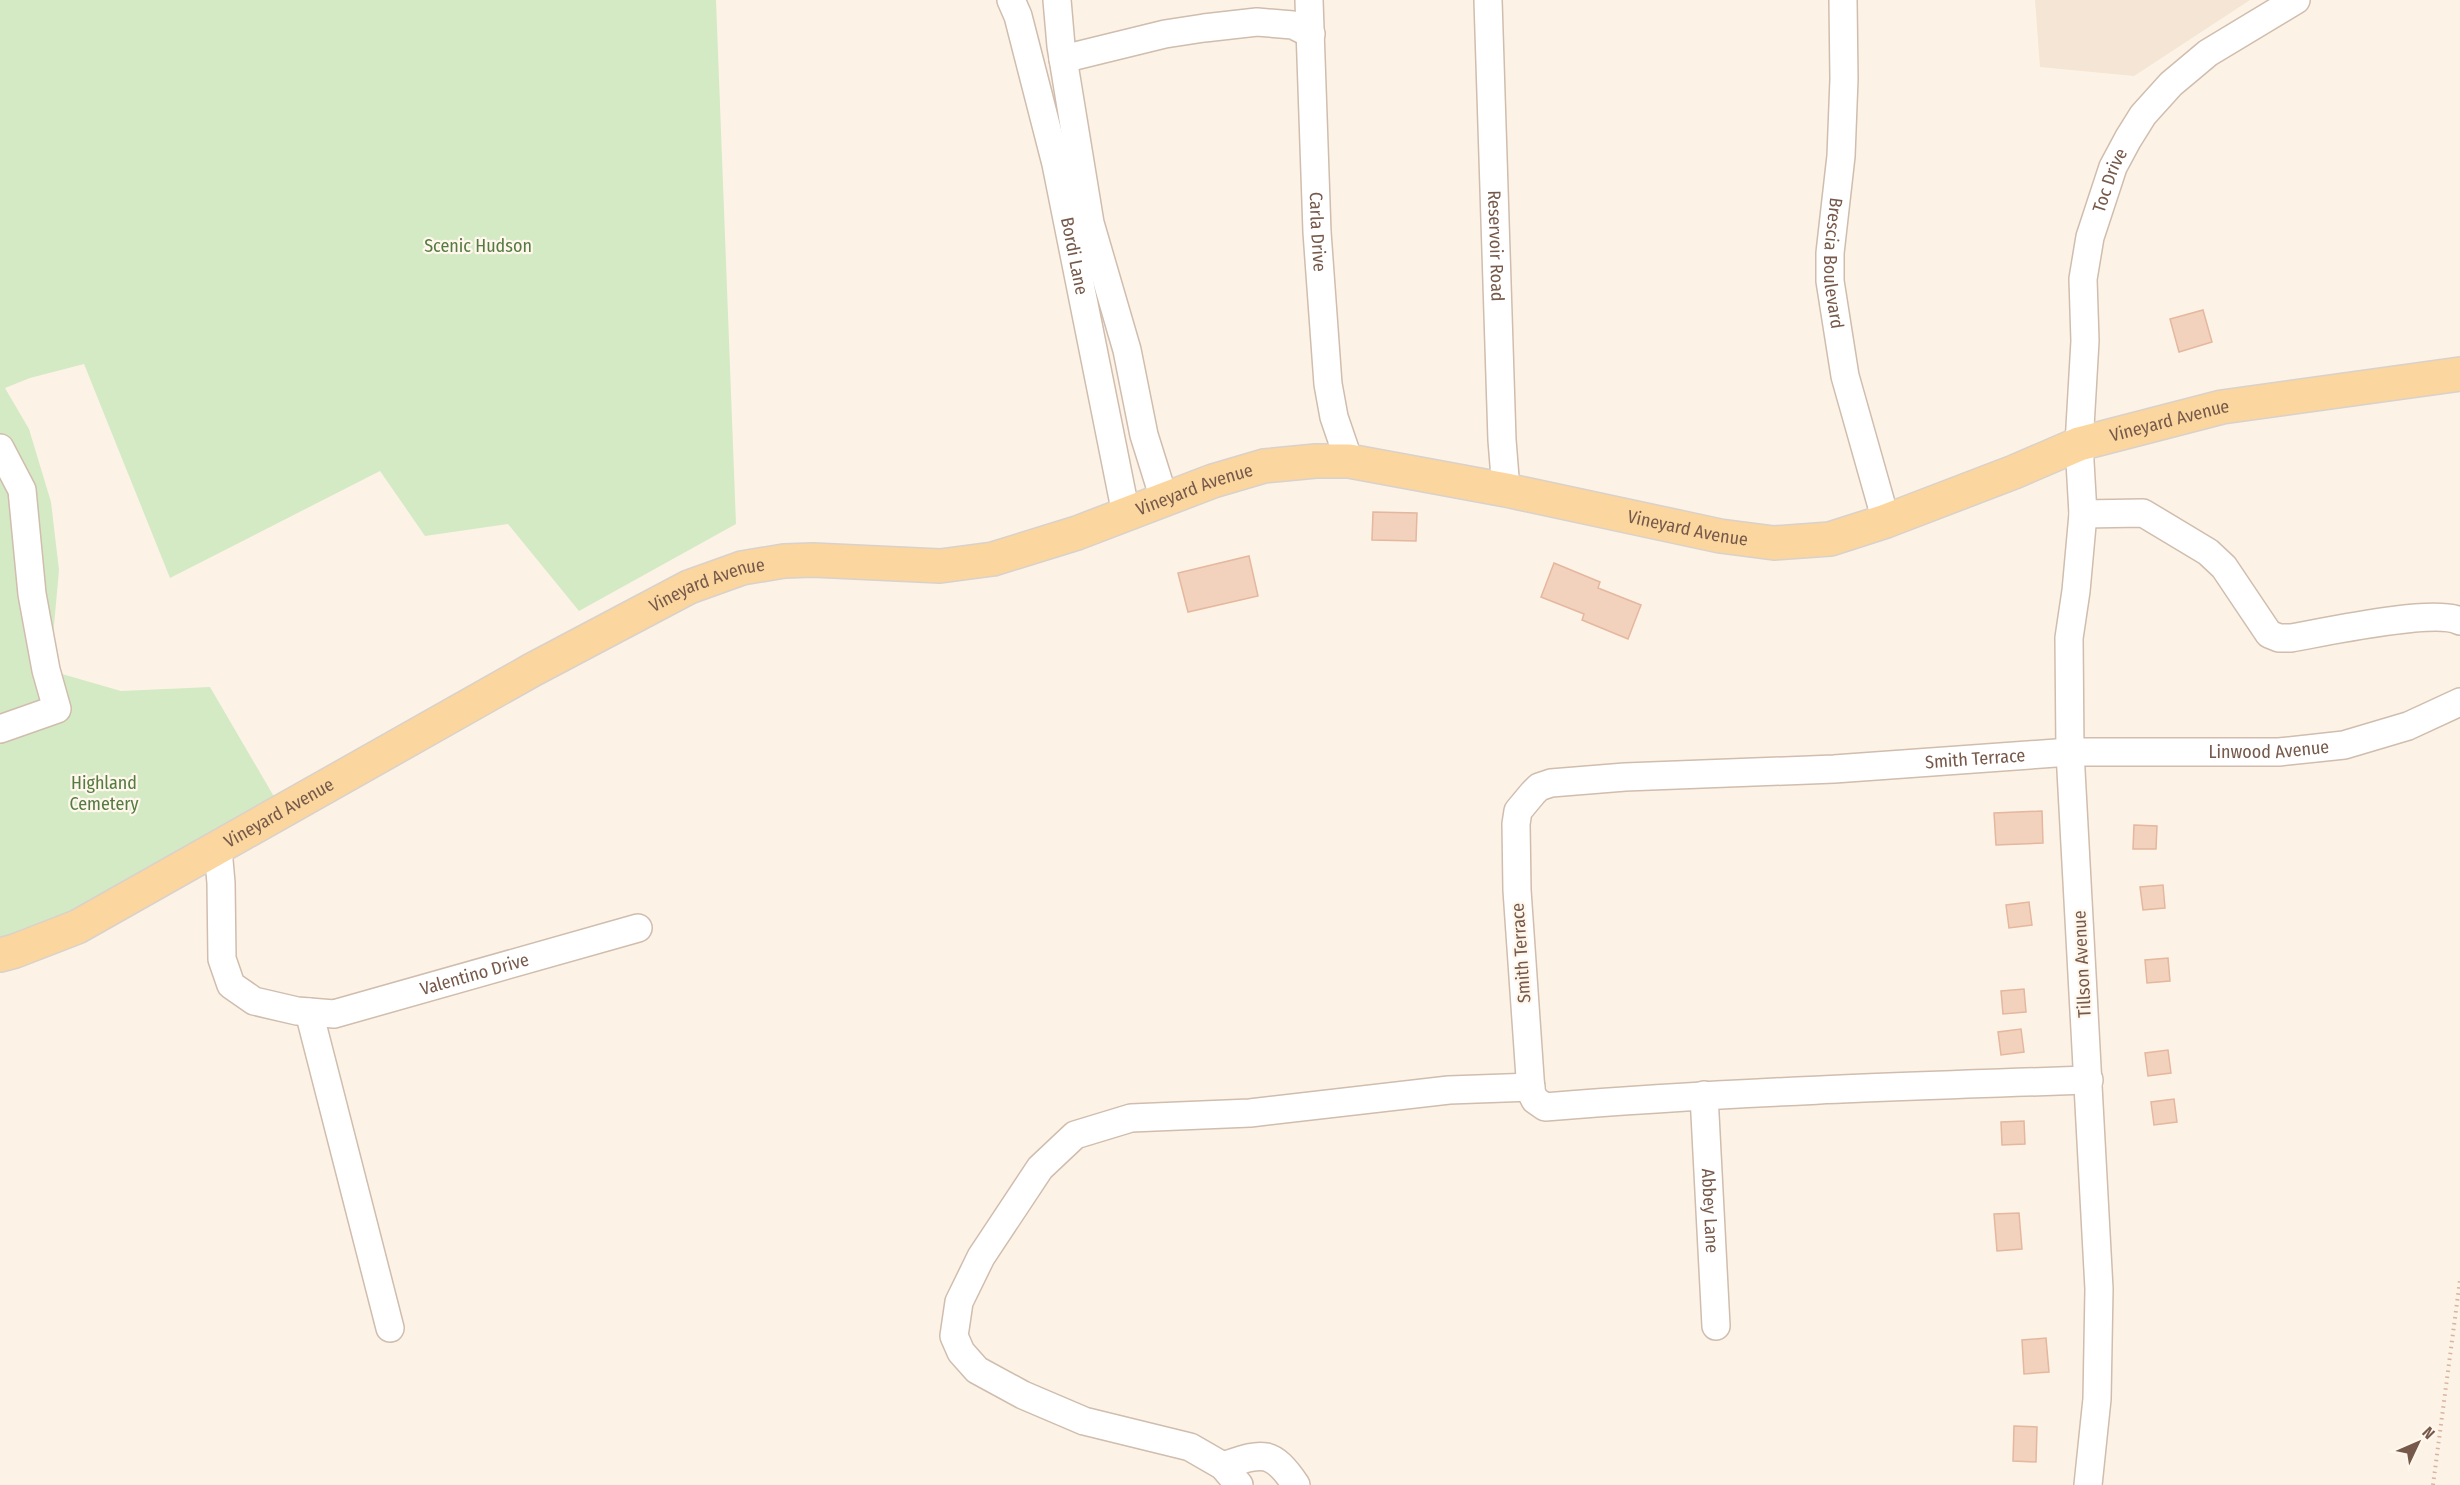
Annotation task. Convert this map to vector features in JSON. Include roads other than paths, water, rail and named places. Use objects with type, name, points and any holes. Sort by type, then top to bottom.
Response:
[{"type":"main road","name":"Vineyard Avenue","points":[[0,955],[77,927],[532,670],[689,587],[742,568],[784,561],[813,560],[940,566],[993,559],[1077,533],[1213,481],[1264,466],[1316,460],[1350,461],[1506,490],[1701,533],[1774,543],[1830,539],[1886,521],[2014,472],[2079,444],[2222,407],[2460,374]]},
{"type":"street","points":[[1057,0],[1063,59],[1090,223],[1127,350],[1144,435],[1164,499]]},
{"type":"street","name":"Carla Drive","points":[[1309,0],[1317,232],[1328,384],[1334,417],[1350,461]]},
{"type":"street","name":"Reservoir Road","points":[[1488,0],[1506,490]]},
{"type":"street","name":"Brescia Boulevard","points":[[1843,0],[1844,79],[1841,156],[1830,253],[1830,281],[1845,376],[1886,521]]},
{"type":"street","name":"Toc Drive","points":[[2079,444],[2085,341],[2083,279],[2090,237],[2113,167],[2144,115],[2171,84],[2208,53],[2296,0]]},
{"type":"street","name":"Bordi Lane","points":[[1019,5],[1056,164],[1126,514]]},
{"type":"street","points":[[1063,59],[1165,34],[1257,22],[1293,25],[1311,34]]},
{"type":"street","name":"Tillson Avenue","points":[[2079,444],[2083,514],[2069,638],[2070,752],[2089,1080],[2100,1344],[2088,1485]]},
{"type":"street","points":[[0,448],[22,490],[32,594],[46,670],[57,709],[0,729]]},
{"type":"street","points":[[2083,514],[2143,513],[2208,552],[2224,567],[2270,634],[2279,638],[2425,617],[2451,616],[2460,621]]},
{"type":"street","name":"Linwood Avenue","points":[[2070,752],[2279,752],[2344,745],[2408,726],[2460,702]]},
{"type":"street","name":"Smith Terrace","points":[[1531,1087],[1517,890],[1516,824],[1518,811],[1539,787],[1551,783],[1625,777],[1846,768],[2070,752]]},
{"type":"street","name":"Valentino Drive","points":[[218,849],[222,959],[231,984],[254,1000],[297,1011],[334,1014],[638,928]]},
{"type":"street","points":[[309,1012],[390,1328]]},
{"type":"street","points":[[1296,1485],[1284,1467],[1266,1455],[1252,1456],[1231,1475],[1190,1447],[1084,1421],[1023,1395],[978,1370],[961,1352],[954,1336],[959,1302],[981,1257],[1040,1168],[1075,1135],[1131,1118],[1250,1113],[1449,1090],[1531,1087],[1535,1100],[1545,1107],[1704,1095],[2089,1080]]},
{"type":"street","name":"Abbey Lane","points":[[1704,1095],[1716,1326]]},
{"type":"park label","name":"Scenic Hudson","points":[[478,246]]},
{"type":"park label","name":"Highland Cemetery","points":[[104,793]]}]
